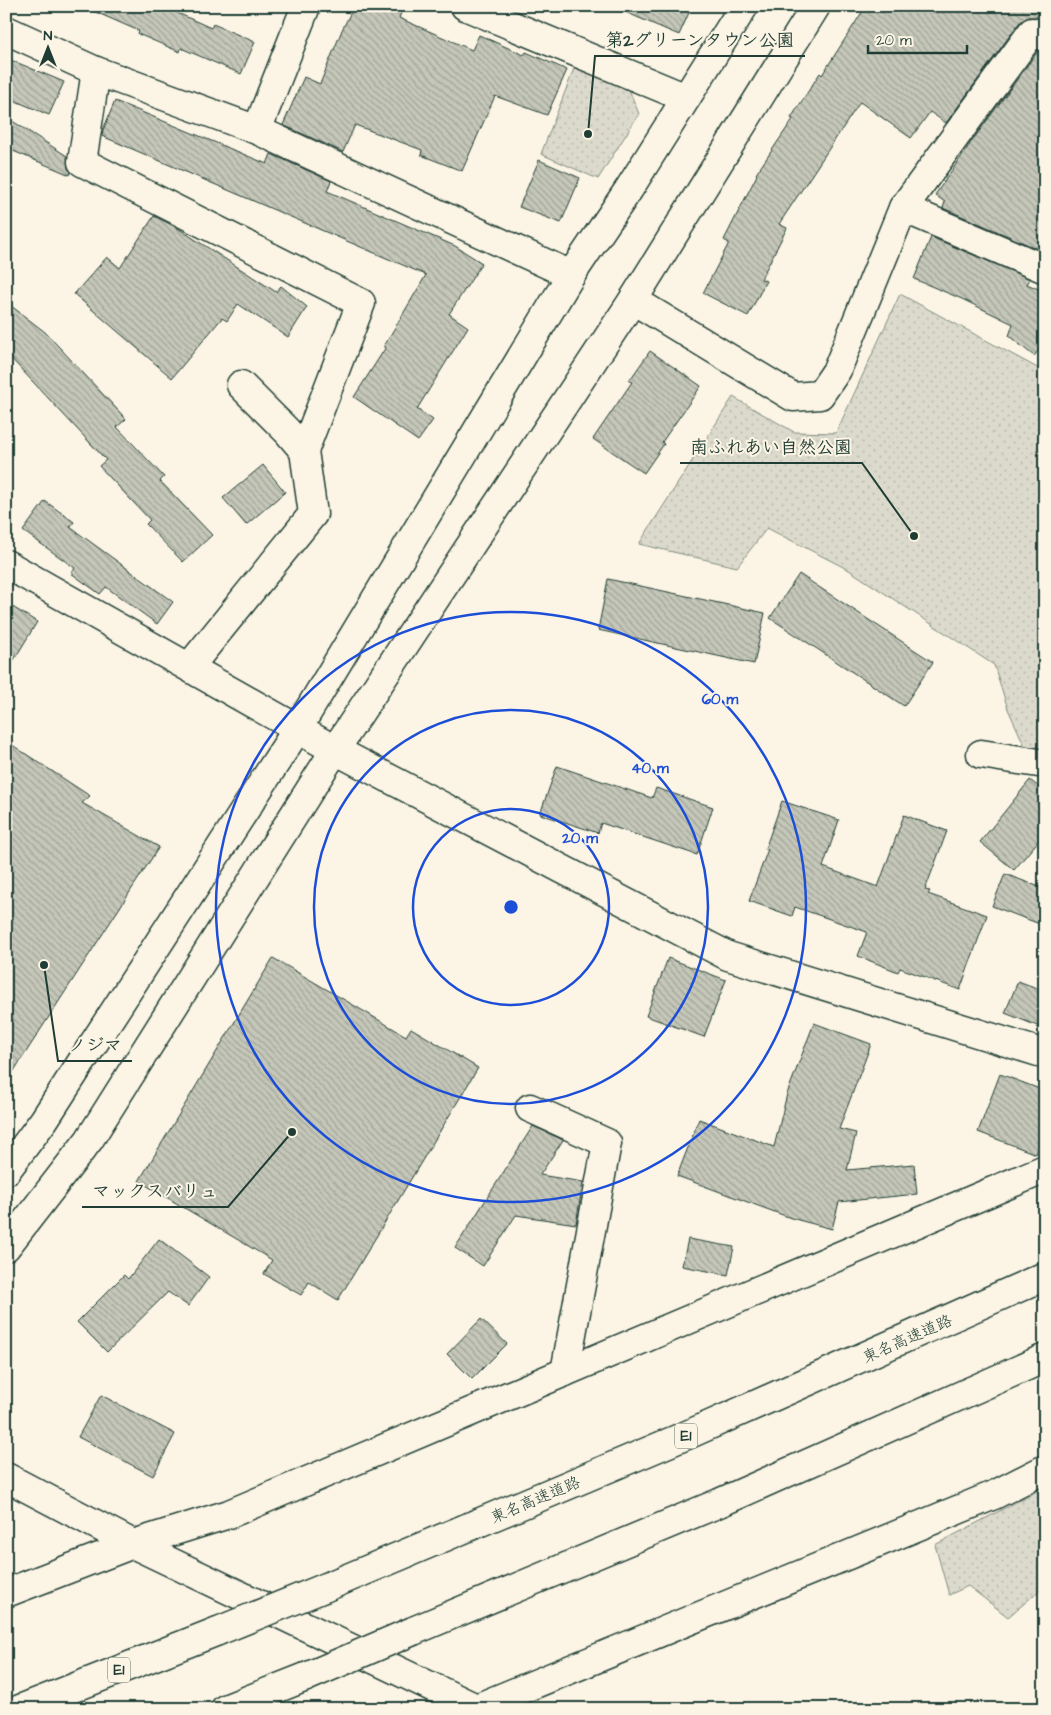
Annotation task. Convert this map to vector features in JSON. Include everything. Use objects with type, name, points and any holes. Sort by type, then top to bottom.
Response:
[{"type":"main road","points":[[257,130],[306,6]]},
{"type":"main road","points":[[465,6],[686,98]]},
{"type":"main road","points":[[6,1171],[44,1120],[298,728],[571,275],[744,6]]},
{"type":"main road","points":[[6,1247],[89,1140],[335,750],[633,300],[816,6]]},
{"type":"main road","points":[[6,30],[96,71],[257,130],[571,275]]},
{"type":"main road","points":[[633,300],[793,398],[820,395],[837,370],[903,208],[1032,32],[1045,37]]},
{"type":"main road","points":[[96,71],[82,162],[361,302],[304,452],[313,514],[190,666]]},
{"type":"main road","points":[[903,208],[1045,269]]},
{"type":"main road","points":[[241,386],[287,431],[304,452]]},
{"type":"main road","points":[[6,564],[190,666],[335,750],[728,956],[1045,1054]]},
{"type":"main road","points":[[980,754],[1045,764]]},
{"type":"main road","points":[[530,1108],[607,1143],[566,1372]]},
{"type":"main road","points":[[6,1593],[134,1544],[229,1514],[1045,1169]]},
{"type":"main road","name":"東名高速道路","points":[[20,1709],[324,1588],[694,1432],[1045,1276]]},
{"type":"main road","points":[[224,1709],[306,1677],[719,1503],[1045,1358]]},
{"type":"main road","points":[[6,1477],[134,1544],[476,1708],[994,1495],[1045,1469]]},
{"type":"shaded area","points":[[575,66],[628,87],[639,114],[598,179],[541,154]]},
{"type":"shaded area","points":[[900,294],[1045,372],[1045,764],[1032,762],[1008,709],[994,665],[849,570],[767,528],[737,567],[639,544],[733,397],[794,432],[836,433]]},
{"type":"shaded area","points":[[1045,1487],[1045,1586],[1008,1617],[968,1586],[949,1595],[935,1545]]},
{"type":"building","points":[[82,6],[162,6],[211,28],[213,24],[255,42],[241,74],[181,48],[180,52],[138,34],[139,31]]},
{"type":"building","points":[[354,6],[404,6],[399,18],[472,50],[479,35],[524,55],[526,52],[567,70],[547,115],[495,96],[462,171],[421,155],[422,150],[355,125],[343,152],[283,125],[304,77],[320,84]]},
{"type":"building","points":[[611,6],[692,6],[679,35]]},
{"type":"building","points":[[866,6],[1045,6],[1045,20],[1037,17],[1028,17],[1019,23],[946,123],[930,112],[911,138],[860,102],[779,224],[787,228],[761,279],[766,281],[748,316],[703,293],[729,243],[724,240],[756,174],[793,119],[791,118],[820,73],[822,75]]},
{"type":"building","points":[[1038,51],[1045,52],[1045,252],[943,208],[945,202],[935,195]]},
{"type":"building","points":[[6,58],[64,82],[49,115],[6,97]]},
{"type":"building","points":[[115,101],[267,164],[271,154],[331,181],[327,191],[455,246],[482,263],[449,314],[468,327],[417,409],[433,420],[418,441],[354,397],[386,347],[384,346],[426,275],[102,136]]},
{"type":"building","points":[[6,117],[67,156],[70,175],[6,148]]},
{"type":"building","points":[[539,160],[580,178],[561,223],[519,207]]},
{"type":"building","points":[[154,216],[176,227],[276,292],[281,286],[307,307],[288,337],[238,304],[227,321],[222,318],[172,378],[74,294],[107,257],[120,268]]},
{"type":"building","points":[[931,237],[1030,279],[1027,284],[1045,292],[1045,343],[1034,356],[1009,336],[1013,324],[962,299],[914,279]]},
{"type":"building","points":[[6,302],[45,332],[126,419],[117,427],[164,477],[160,481],[212,535],[183,562],[146,524],[150,520],[99,466],[106,460],[6,353]]},
{"type":"building","points":[[650,351],[701,386],[662,442],[664,444],[644,473],[593,439],[632,382],[629,381]]},
{"type":"building","points":[[263,465],[285,492],[246,525],[223,498]]},
{"type":"building","points":[[45,501],[74,522],[70,527],[173,602],[157,624],[106,587],[100,594],[71,573],[75,568],[23,531]]},
{"type":"building","points":[[799,574],[933,662],[904,706],[770,618]]},
{"type":"building","points":[[608,579],[765,613],[754,664],[598,630]]},
{"type":"building","points":[[6,603],[37,622],[6,673]]},
{"type":"building","points":[[6,741],[90,796],[82,803],[159,847],[6,1083]]},
{"type":"building","points":[[557,766],[652,798],[656,788],[713,807],[697,855],[601,823],[598,833],[540,814]]},
{"type":"building","points":[[1030,780],[1045,792],[1045,833],[1014,870],[980,842]]},
{"type":"building","points":[[782,801],[839,820],[823,867],[878,887],[904,815],[947,831],[925,890],[930,891],[928,894],[987,915],[960,990],[900,968],[898,972],[858,956],[867,932],[795,907],[792,916],[749,901],[768,849],[765,849]]},
{"type":"building","points":[[1005,874],[1045,889],[1045,926],[992,906]]},
{"type":"building","points":[[273,958],[406,1036],[411,1028],[478,1068],[338,1300],[309,1282],[301,1295],[264,1274],[272,1260],[139,1181]]},
{"type":"building","points":[[668,958],[726,980],[704,1037],[646,1016]]},
{"type":"building","points":[[1018,981],[1045,991],[1045,1029],[1005,1013]]},
{"type":"building","points":[[814,1023],[871,1044],[839,1129],[856,1133],[847,1170],[914,1164],[917,1194],[839,1202],[832,1229],[791,1218],[677,1176],[699,1119],[774,1147],[787,1094]]},
{"type":"building","points":[[1000,1074],[1045,1091],[1045,1130],[1036,1154],[978,1132]]},
{"type":"building","points":[[533,1126],[563,1140],[540,1175],[583,1182],[576,1224],[516,1215],[483,1266],[455,1248]]},
{"type":"building","points":[[159,1239],[209,1277],[188,1306],[168,1292],[107,1352],[77,1322],[124,1275],[128,1279]]},
{"type":"building","points":[[688,1239],[734,1247],[728,1275],[682,1266]]},
{"type":"building","points":[[481,1319],[507,1344],[472,1379],[447,1354]]},
{"type":"building","points":[[101,1395],[175,1434],[153,1476],[78,1437]]},
{"type":"place","name":"第2グリーンタウン公園","points":[[588,134]]},
{"type":"place","name":"南ふれあい自然公園","points":[[914,536]]},
{"type":"place","name":"ノジマ","points":[[44,965]]},
{"type":"place","name":"マックスバリュ","points":[[292,1132]]}]
